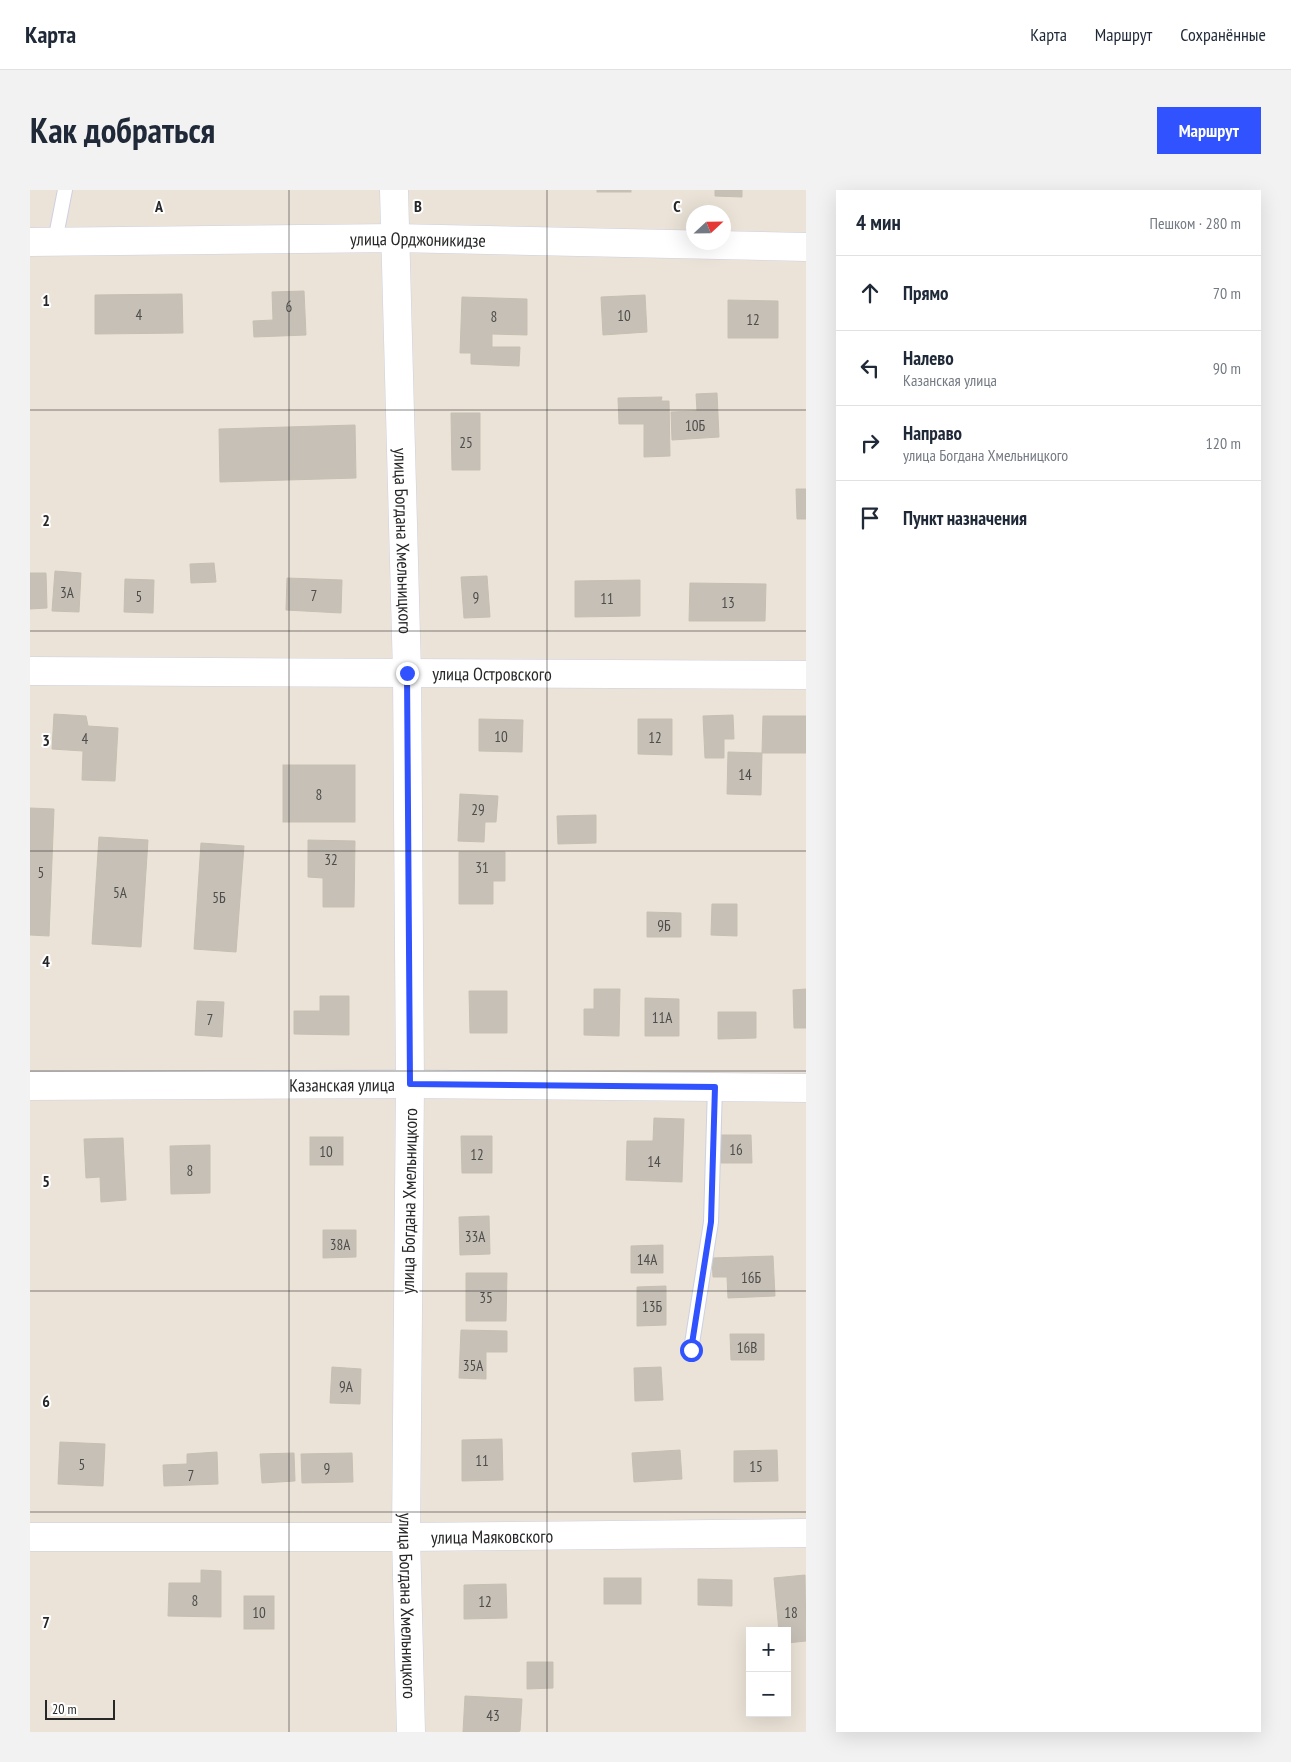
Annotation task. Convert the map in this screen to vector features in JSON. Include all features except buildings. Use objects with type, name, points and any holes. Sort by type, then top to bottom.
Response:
[{"type":"street","name":"улица Богдана Хмельницкого","points":[[394,190],[407,673],[410,1084],[406,1537],[411,1732]]},
{"type":"street","name":"улица Орджоникидзе","points":[[42,241],[396,238],[806,247]]},
{"type":"street","name":"улица Островского","points":[[30,671],[806,675]]},
{"type":"street","name":"Казанская улица","points":[[30,1086],[410,1084],[806,1088]]},
{"type":"street","name":"улица Маяковского","points":[[30,1537],[406,1537],[806,1533]]},
{"type":"lane","points":[[42,241],[65,190]]},
{"type":"lane","points":[[691,1350],[711,1222],[715,1087]]},
{"type":"route","points":[[407,673],[410,1084],[715,1087],[711,1222],[691,1350]]}]
